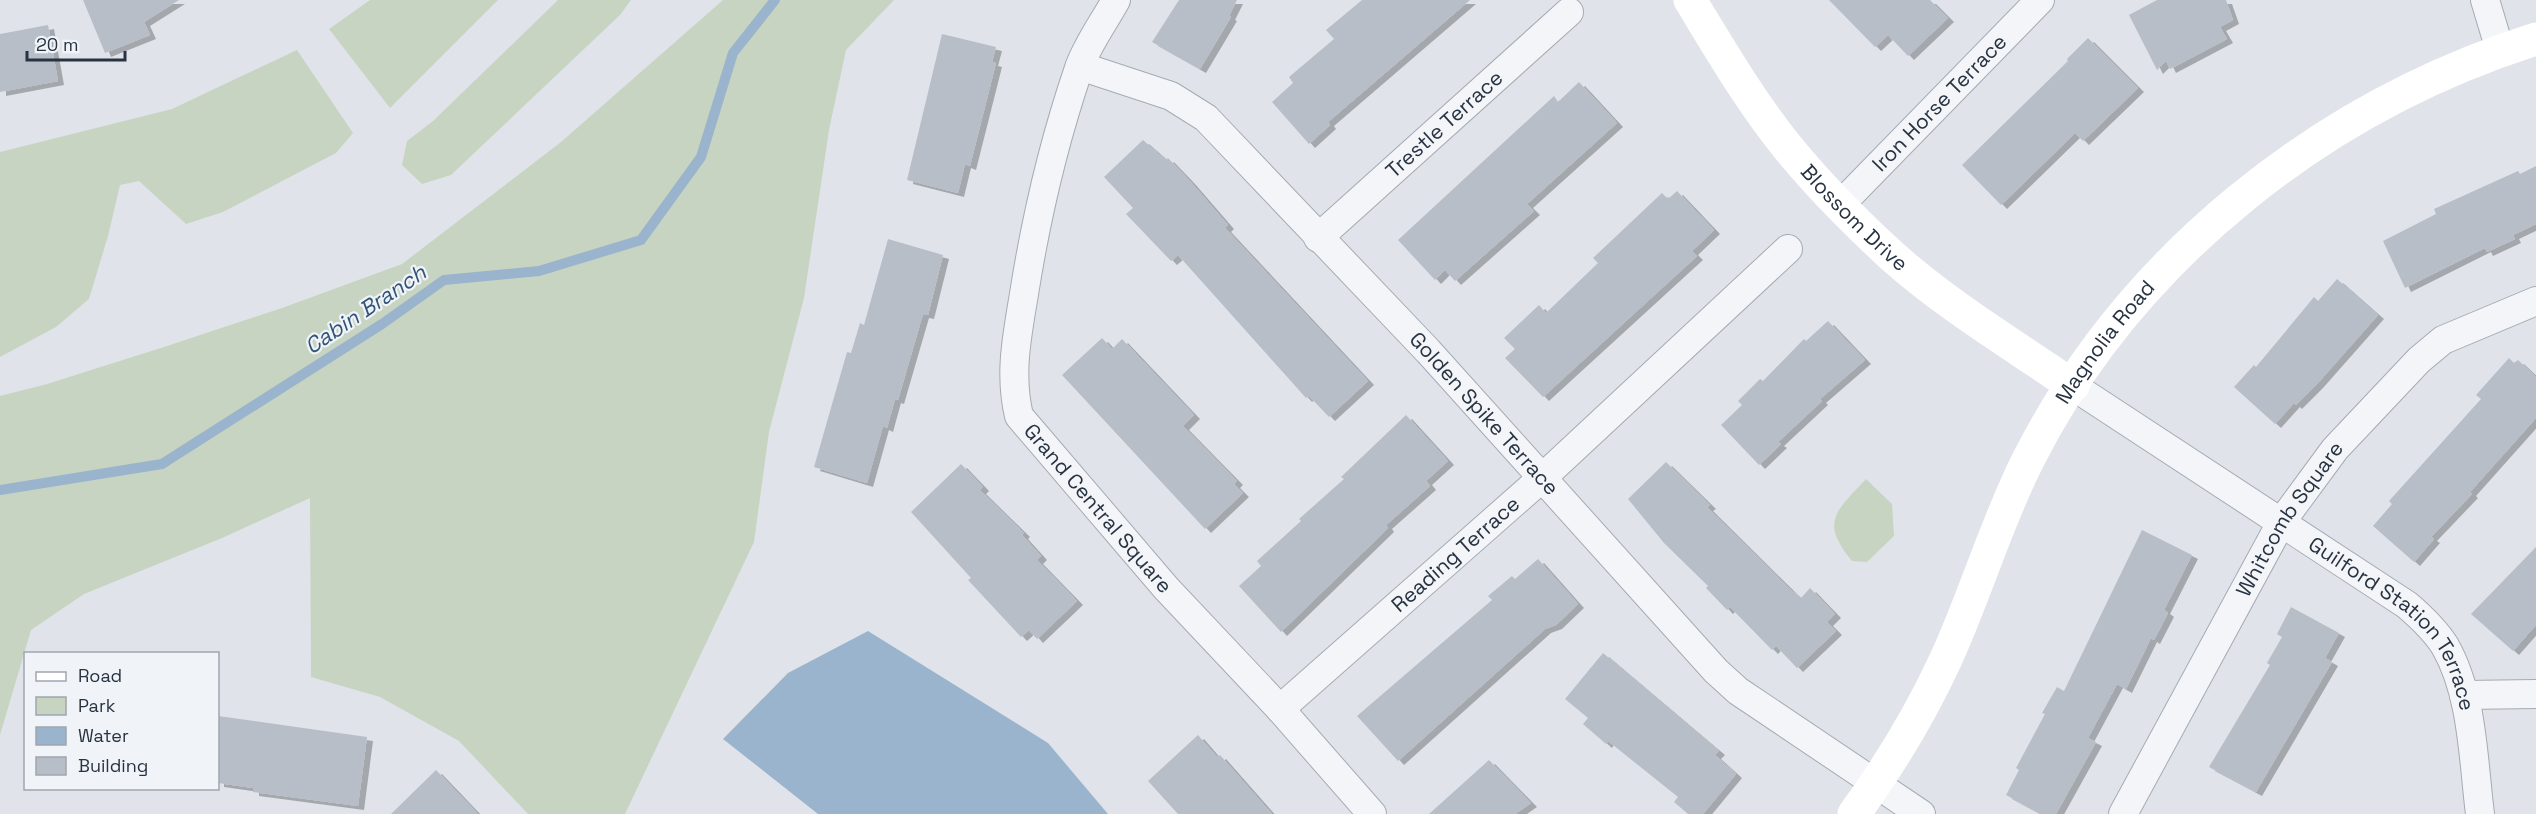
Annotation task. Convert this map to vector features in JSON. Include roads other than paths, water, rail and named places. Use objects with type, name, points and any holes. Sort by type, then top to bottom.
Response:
[{"type":"street","name":"Grand Central Square","points":[[1116,0],[1080,66],[1056,145],[1031,251],[1013,364],[1013,391],[1018,416],[1166,588],[1280,709],[1372,814]]},
{"type":"street","name":"Blossom Drive","points":[[1690,0],[1737,78],[1785,144],[1839,206],[1894,257],[1957,307],[2073,386]]},
{"type":"street","points":[[2485,0],[2500,50]]},
{"type":"street","name":"Iron Horse Terrace","points":[[1839,206],[2036,1]]},
{"type":"street","name":"Trestle Terrace","points":[[1318,238],[1569,12]]},
{"type":"street","name":"Magnolia Road","points":[[1854,814],[1905,736],[1944,662],[2019,481],[2102,339],[2166,267],[2227,210],[2283,165],[2363,114],[2435,76],[2500,50],[2536,39]]},
{"type":"street","name":"Golden Spike Terrace","points":[[1080,66],[1171,96],[1206,118],[1428,351],[1716,671],[1738,691],[1921,814]]},
{"type":"street","name":"Reading Terrace","points":[[1280,709],[1542,478],[1788,249]]},
{"type":"street","name":"Whitcomb Square","points":[[2123,814],[2282,521],[2335,449],[2419,360],[2443,340],[2536,301]]},
{"type":"street","name":"Guilford Station Terrace","points":[[2073,386],[2408,605],[2428,623],[2452,661],[2464,695],[2480,814]]},
{"type":"street","points":[[2464,695],[2536,694]]},
{"type":"water","points":[[868,631],[1048,743],[1108,814],[818,814],[723,739],[788,673]]},
{"type":"waterway","name":"Cabin Branch","points":[[0,490],[162,464],[382,324],[444,280],[539,271],[641,240],[701,157],[733,53],[775,0]]}]
